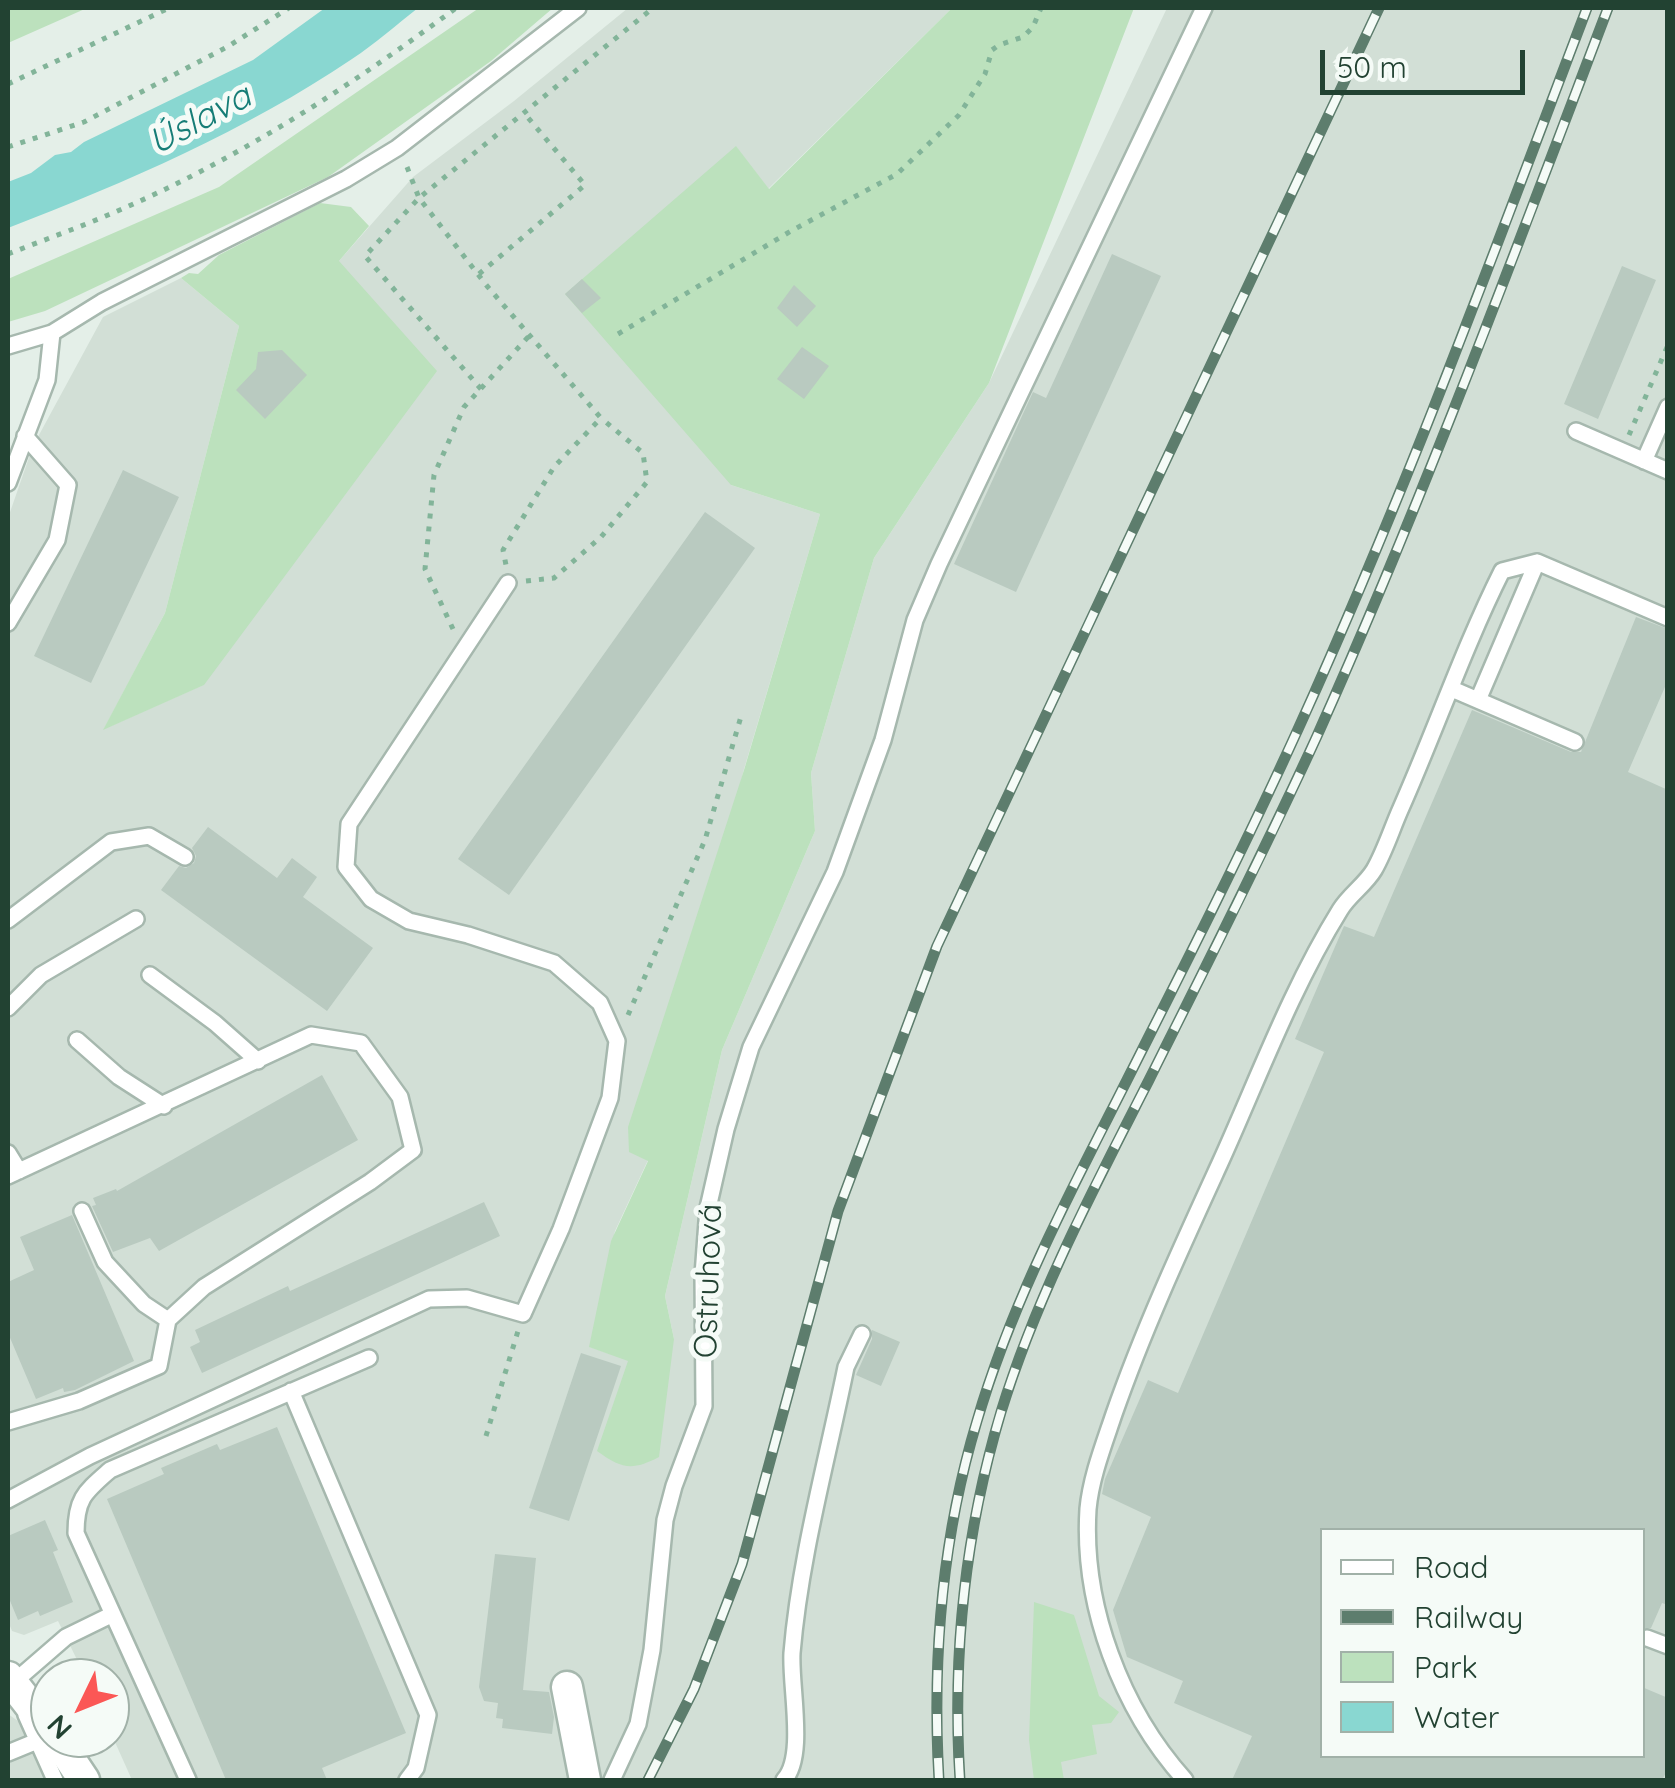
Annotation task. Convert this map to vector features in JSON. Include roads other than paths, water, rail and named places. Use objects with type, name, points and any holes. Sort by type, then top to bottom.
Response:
[{"type":"street","points":[[10,1680],[30,1709]]},
{"type":"street","points":[[566,1687],[584,1780]]},
{"type":"street","points":[[66,1758],[84,1780]]},
{"type":"lane","points":[[8,346],[52,333],[102,302],[346,180],[398,148],[578,8]]},
{"type":"lane","name":"Ostruhová","points":[[612,1780],[638,1724],[652,1650],[665,1520],[704,1406],[703,1275],[708,1208],[751,1047],[835,872],[883,740],[920,606],[1204,8]]},
{"type":"lane","points":[[8,483],[47,380],[52,333]]},
{"type":"lane","points":[[1644,461],[1668,407]]},
{"type":"lane","points":[[1576,431],[1668,471]]},
{"type":"lane","points":[[8,623],[57,540],[68,485],[25,436]]},
{"type":"lane","points":[[1184,1780],[1143,1723],[1122,1682],[1102,1628],[1092,1579],[1088,1528],[1088,1505],[1096,1471],[1161,1292],[1292,1003],[1341,908],[1373,871],[1502,571],[1537,562],[1668,618]]},
{"type":"lane","points":[[1478,700],[1537,562]]},
{"type":"lane","points":[[8,1500],[90,1456],[429,1299],[468,1298],[523,1314],[562,1230],[610,1098],[617,1041],[600,1003],[554,963],[468,934],[408,922],[372,899],[346,867],[349,824],[508,583]]},
{"type":"lane","points":[[1452,689],[1576,742]]},
{"type":"lane","points":[[8,920],[110,842],[148,836],[185,857]]},
{"type":"lane","points":[[8,1008],[41,975],[136,920]]},
{"type":"lane","points":[[150,975],[258,1061]]},
{"type":"lane","points":[[8,1153],[13,1174],[311,1035],[361,1044],[400,1096],[413,1150],[370,1182],[204,1287],[168,1320],[159,1366],[79,1401],[8,1422]]},
{"type":"lane","points":[[77,1040],[119,1077],[164,1106]]},
{"type":"lane","points":[[82,1211],[104,1262],[144,1304],[168,1320]]},
{"type":"lane","points":[[784,1780],[794,1760],[792,1671],[797,1614],[846,1366],[862,1334]]},
{"type":"lane","points":[[188,1780],[76,1533],[82,1494],[110,1470],[369,1358]]},
{"type":"lane","points":[[291,1392],[428,1715],[416,1768],[407,1780]]},
{"type":"lane","points":[[10,1680],[66,1638],[111,1615]]},
{"type":"lane","points":[[1647,1638],[1668,1646]]},
{"type":"water","name":"Úslava","points":[[325,8],[418,8],[361,53],[228,132],[8,228],[8,182],[31,173],[55,155],[71,152],[84,142],[253,60]]},
{"type":"railway","points":[[648,1780],[694,1689],[742,1564],[838,1211],[937,946],[1379,8]]},
{"type":"railway","points":[[939,1780],[937,1690],[942,1599],[955,1509],[991,1376],[1044,1247],[1279,772],[1338,639],[1449,370],[1587,8]]},
{"type":"railway","points":[[960,1780],[960,1640],[970,1548],[989,1457],[1015,1369],[1068,1243],[1317,736],[1468,374],[1608,8]]}]
